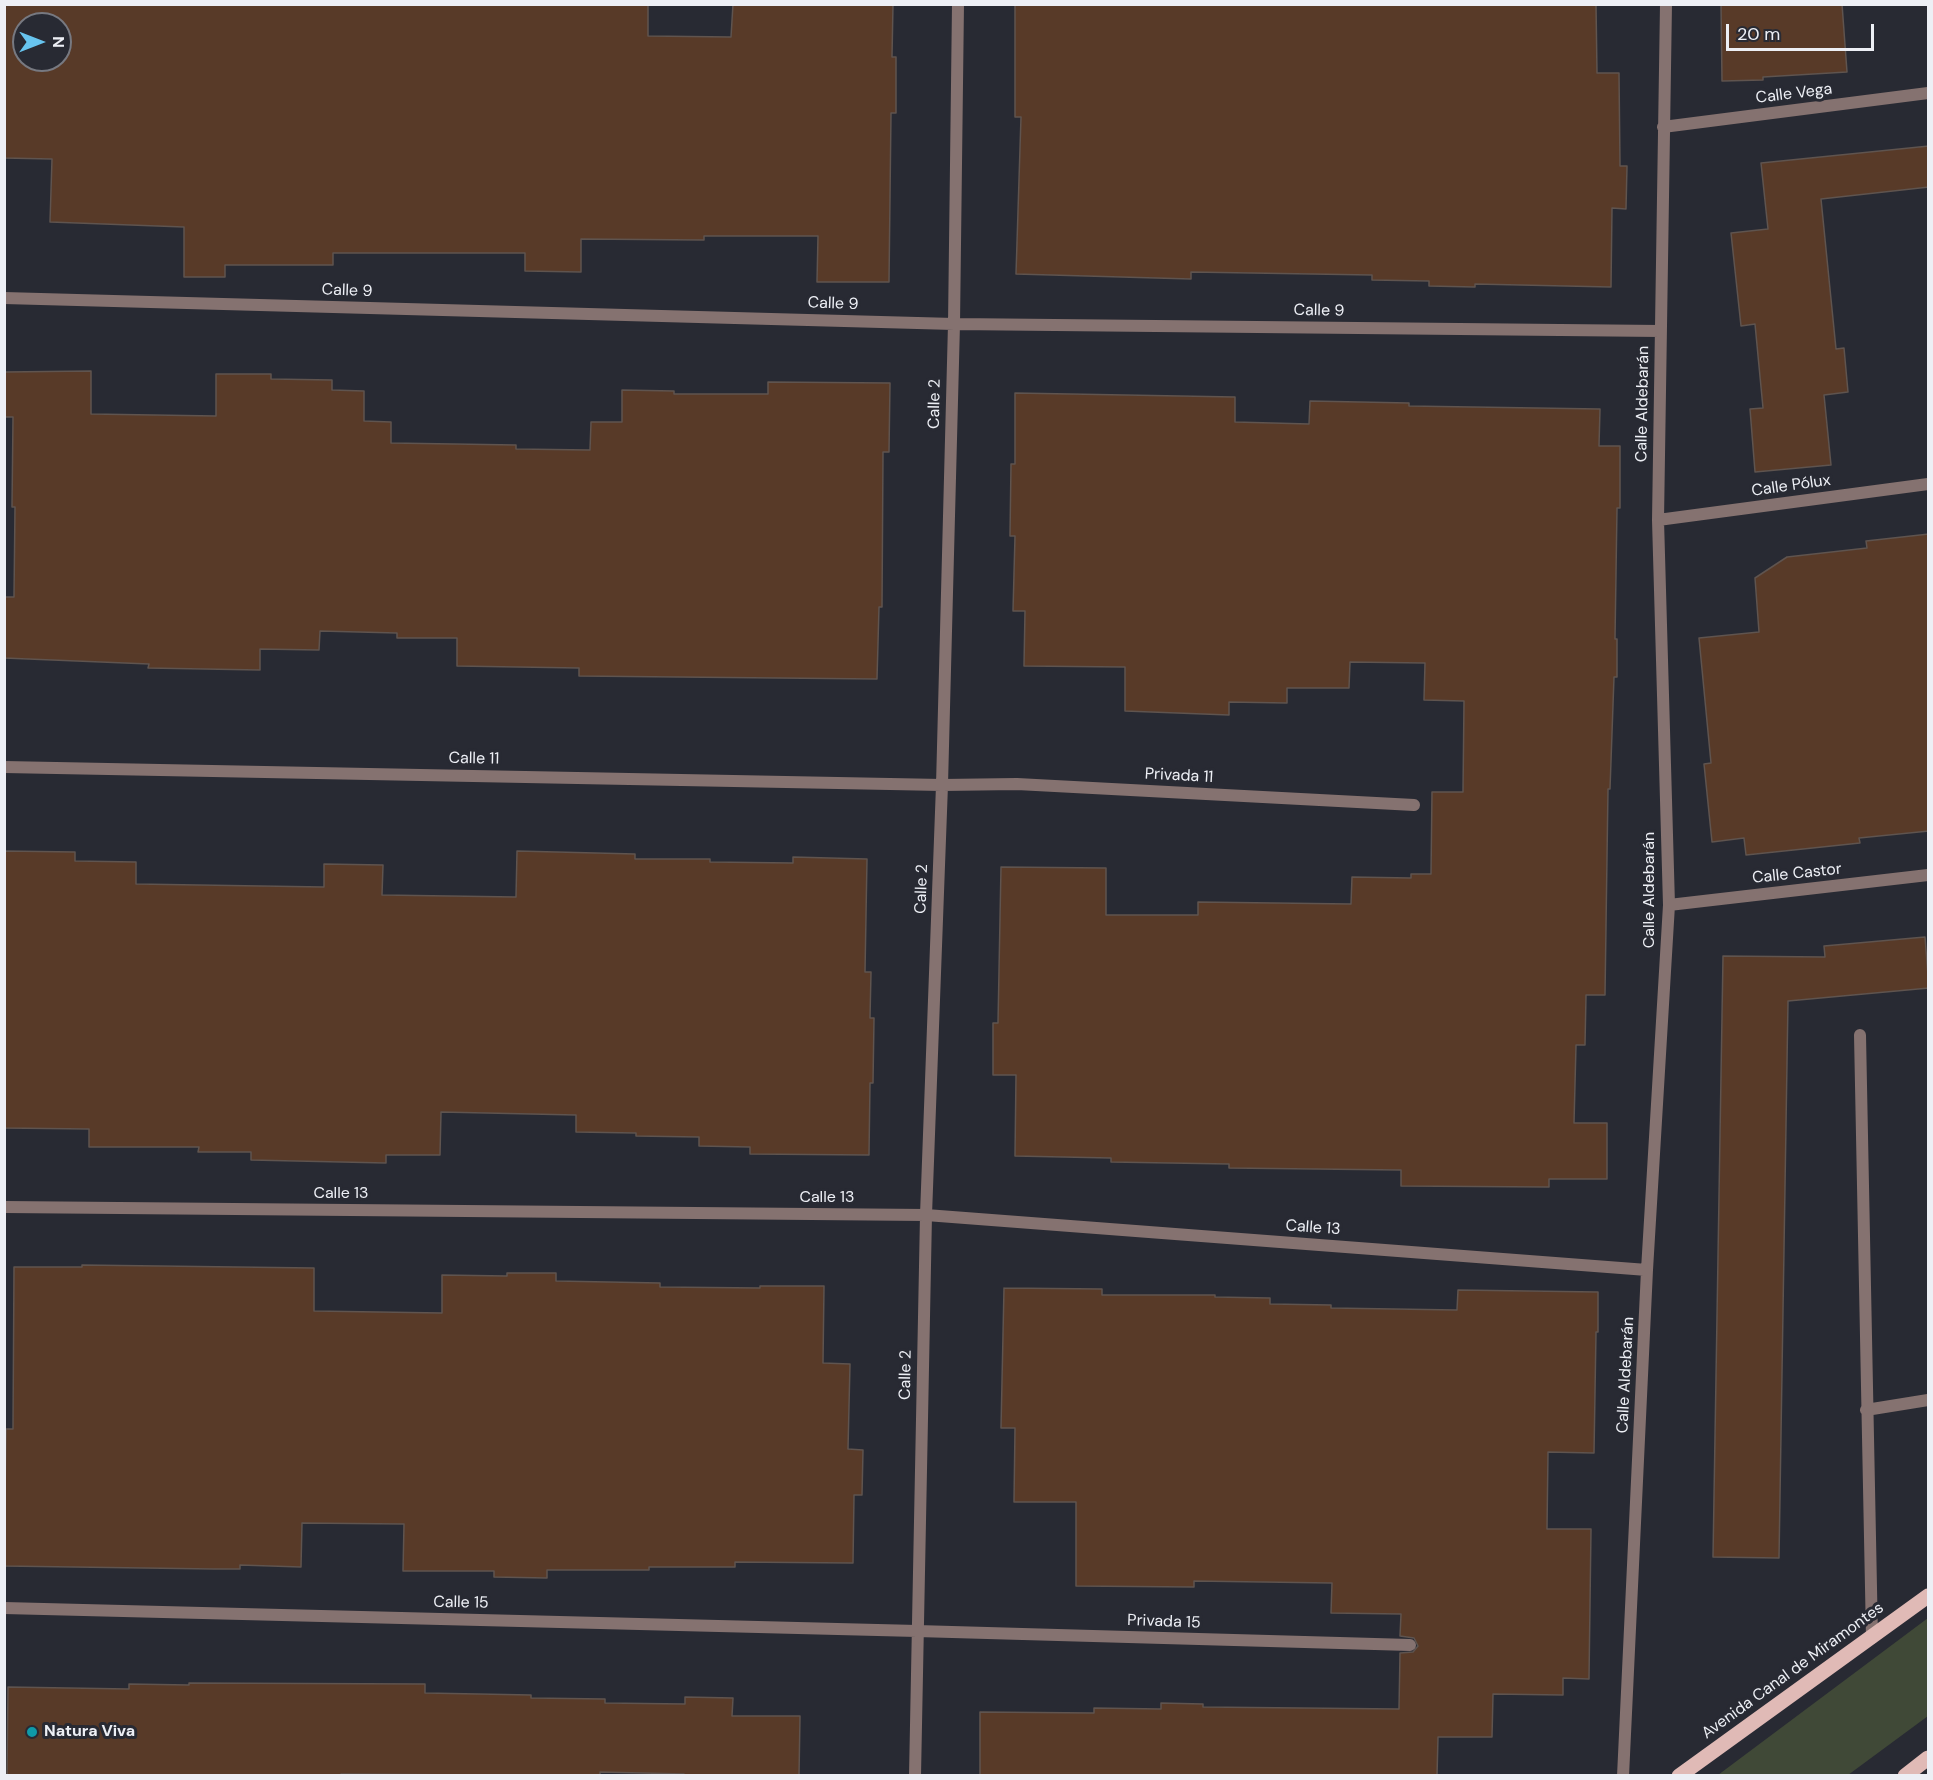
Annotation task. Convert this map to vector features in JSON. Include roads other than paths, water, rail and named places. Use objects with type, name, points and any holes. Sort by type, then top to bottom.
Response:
[{"type":"main road","name":"Avenida Canal de Miramontes","points":[[1679,1776],[1929,1596]]},
{"type":"main road","points":[[1905,1776],[1929,1758]]},
{"type":"street","name":"Calle 2","points":[[915,1776],[926,1215],[942,784],[954,324],[958,4]]},
{"type":"street","name":"Calle Aldebarán","points":[[1623,1776],[1647,1270],[1669,905],[1659,520],[1666,4]]},
{"type":"street","name":"Calle Vega","points":[[1663,127],[1929,93]]},
{"type":"street","name":"Calle 9","points":[[4,298],[954,324],[1661,331]]},
{"type":"street","name":"Calle Pólux","points":[[1659,520],[1929,484]]},
{"type":"street","name":"Calle 11","points":[[4,767],[942,784]]},
{"type":"street","name":"Privada 11","points":[[942,784],[1017,784],[1414,805]]},
{"type":"street","name":"Calle Castor","points":[[1669,905],[1929,875]]},
{"type":"street","points":[[1860,1035],[1872,1638]]},
{"type":"street","name":"Calle 13","points":[[4,1208],[926,1215],[1647,1270]]},
{"type":"street","points":[[1866,1410],[1929,1400]]},
{"type":"street","name":"Calle 15","points":[[4,1608],[917,1631]]},
{"type":"street","name":"Privada 15","points":[[917,1631],[1410,1645]]},
{"type":"place","name":"Natura Viva","points":[[32,1732]]}]
